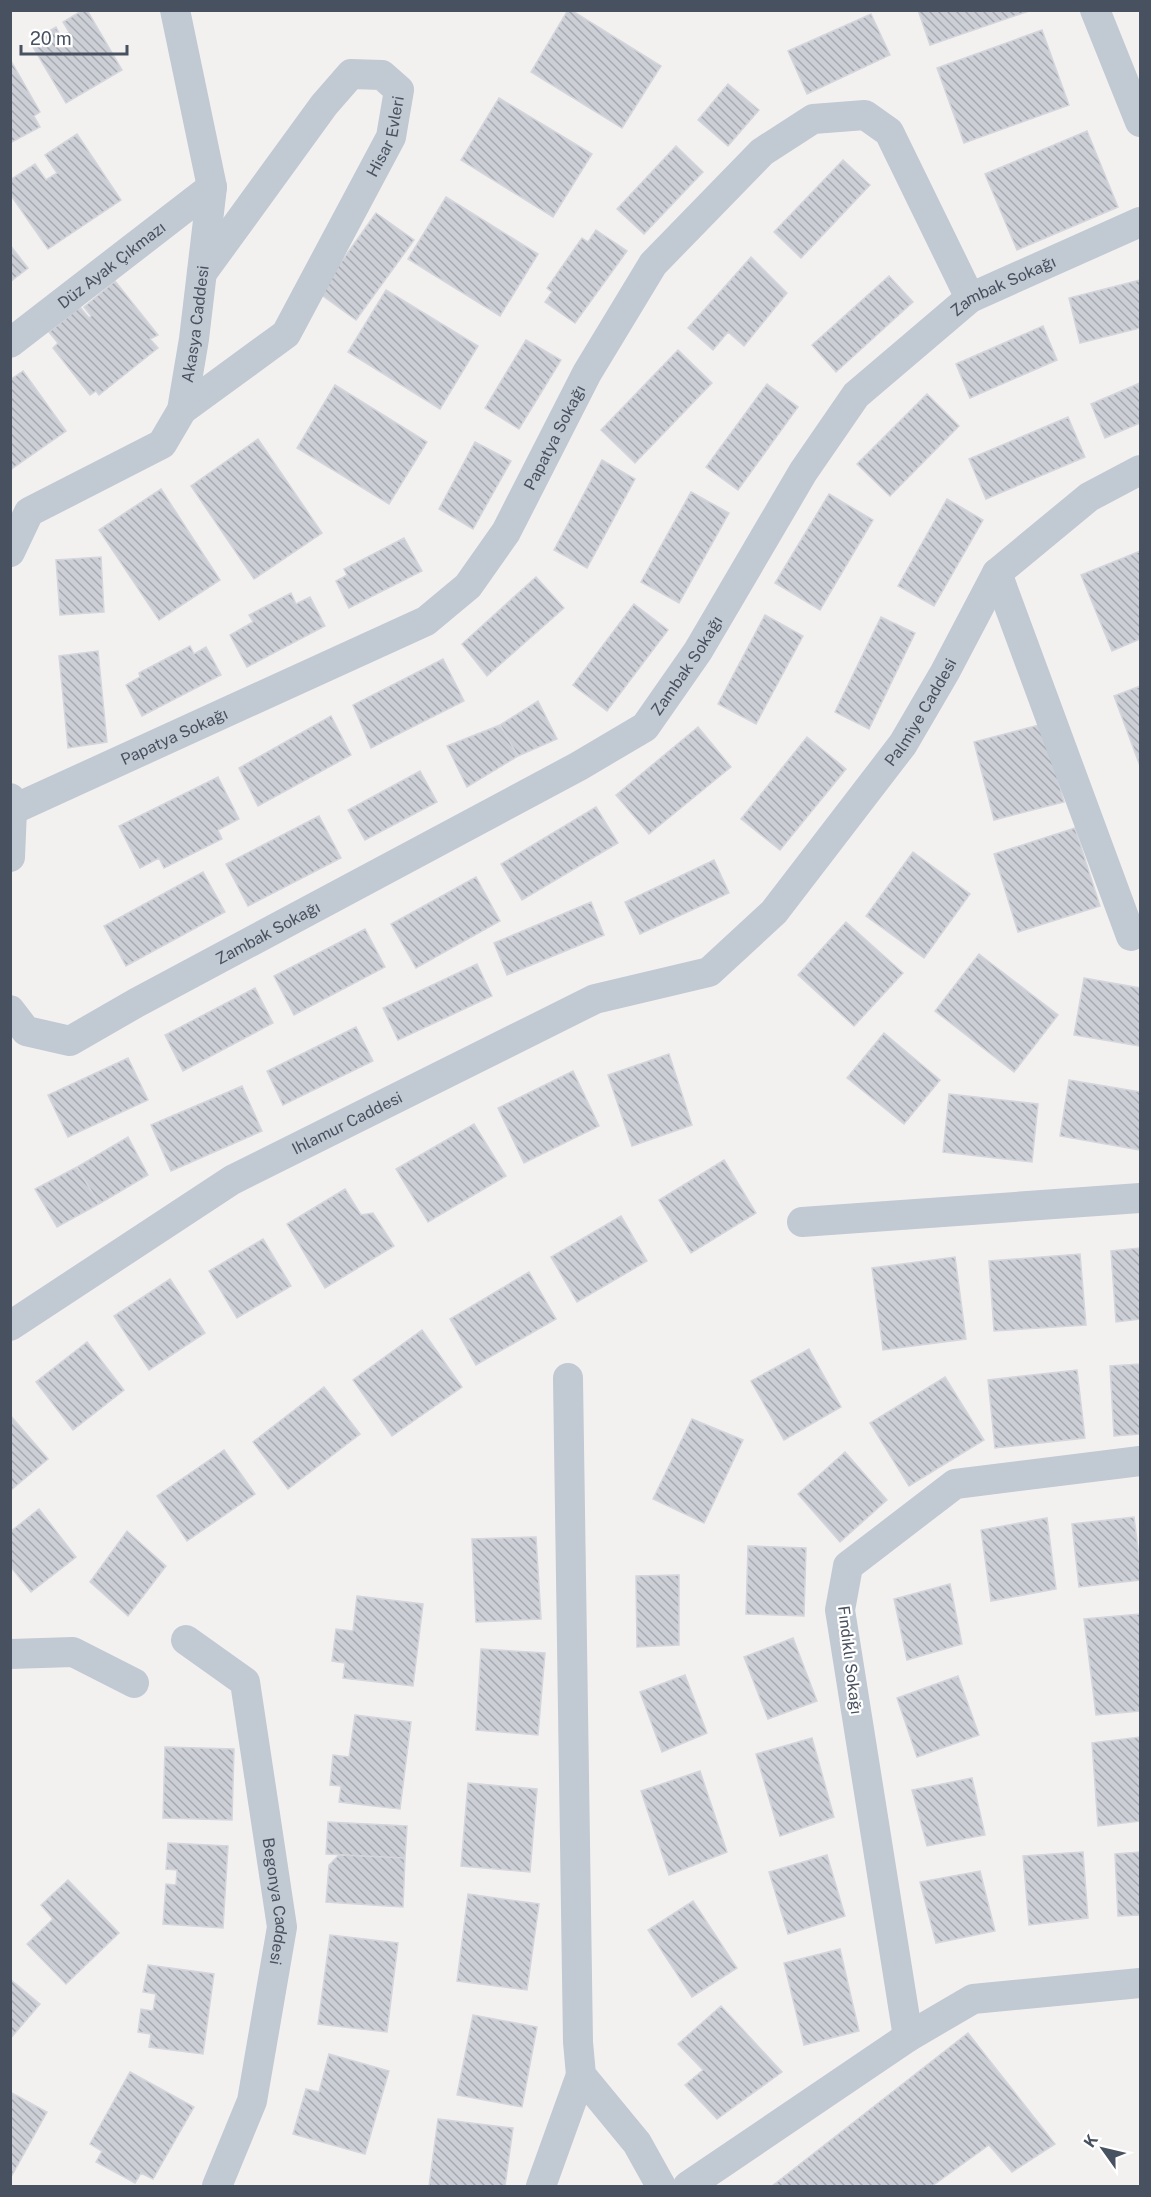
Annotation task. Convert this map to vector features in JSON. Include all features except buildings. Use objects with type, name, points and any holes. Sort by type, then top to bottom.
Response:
[{"type":"street","name":"Akasya Caddesi","points":[[10,552],[29,512],[162,444],[182,410],[194,339],[212,187],[175,10]]},
{"type":"street","points":[[1095,10],[1140,122]]},
{"type":"street","name":"Hisar Evleri","points":[[182,410],[286,334],[391,136],[399,90],[382,75],[351,74],[324,105],[202,273]]},
{"type":"street","name":"Papatya Sokağı","points":[[11,804],[426,621],[468,586],[506,532],[587,373],[653,264],[762,152],[813,119],[865,115],[889,132],[970,298]]},
{"type":"street","name":"Düz Ayak Çıkmazı","points":[[10,343],[212,187]]},
{"type":"street","name":"Zambak Sokağı","points":[[10,1010],[26,1030],[70,1041],[579,766],[645,727],[698,651],[803,472],[856,395],[970,298],[1140,222]]},
{"type":"street","name":"Palmiye Caddesi","points":[[709,972],[774,912],[903,744],[945,672],[997,573],[1089,497],[1140,470]]},
{"type":"street","points":[[997,573],[1131,936]]},
{"type":"street","points":[[10,857],[11,804]]},
{"type":"street","name":"Ihlamur Caddesi","points":[[10,1326],[232,1180],[595,999],[709,972]]},
{"type":"street","points":[[802,1222],[1140,1198]]},
{"type":"street","points":[[541,2187],[581,2076],[578,2042],[568,1378]]},
{"type":"street","name":"Fındıklı Sokağı","points":[[908,2037],[840,1610],[848,1566],[955,1484],[1140,1461]]},
{"type":"street","name":"Begonya Caddesi","points":[[186,1640],[245,1682],[282,1927],[252,2101],[217,2187]]},
{"type":"street","points":[[10,1654],[73,1652],[134,1683]]},
{"type":"street","points":[[688,2187],[908,2037],[973,1999],[1140,1983]]},
{"type":"street","points":[[581,2076],[637,2144],[661,2187]]}]
